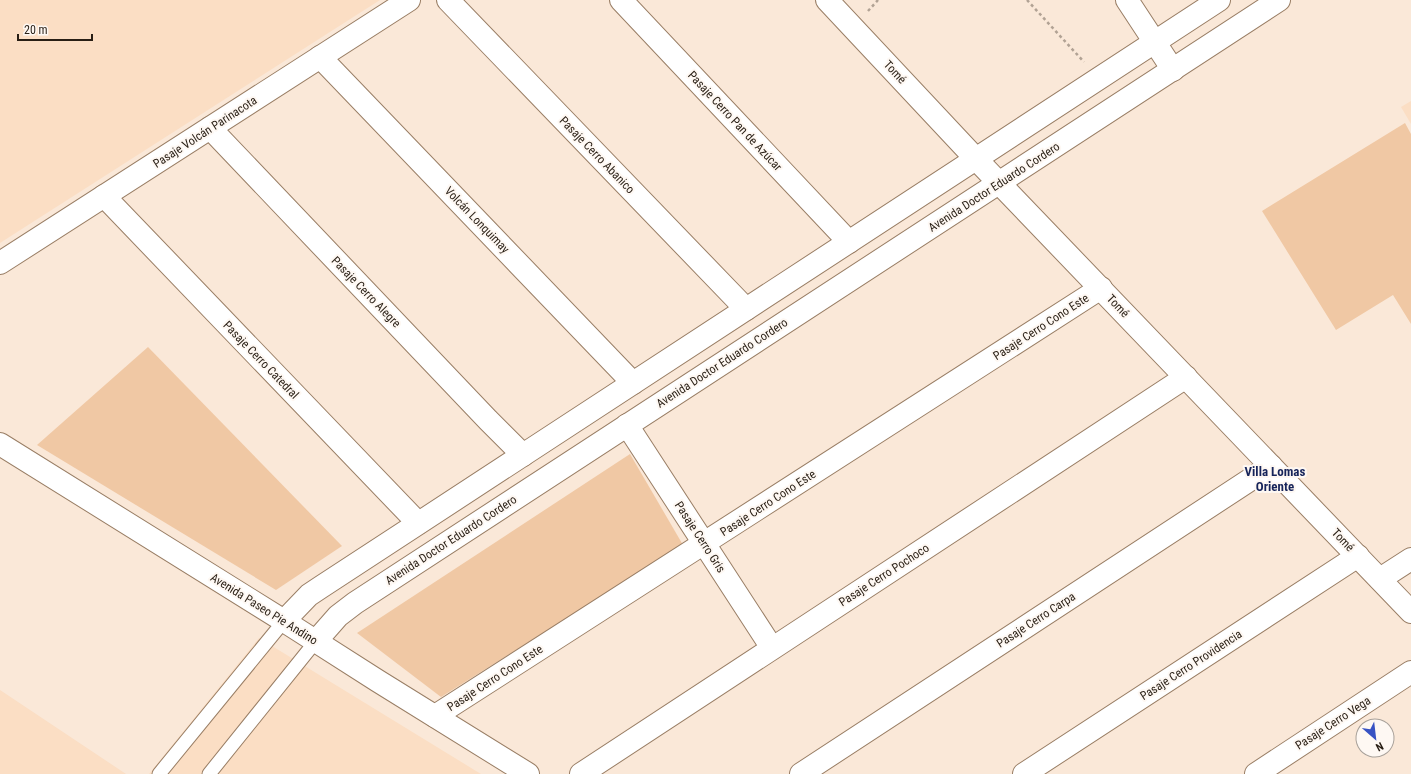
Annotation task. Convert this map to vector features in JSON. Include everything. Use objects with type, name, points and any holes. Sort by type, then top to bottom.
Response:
[{"type":"street","name":"Pasaje Volcán Parinacota","points":[[0,263],[409,0]]},
{"type":"street","name":"Pasaje Cerro Abanico","points":[[448,0],[746,309]]},
{"type":"street","name":"Pasaje Cerro Pan de Azúcar","points":[[621,0],[849,242]]},
{"type":"street","name":"Tomé","points":[[827,0],[976,159],[1411,612]]},
{"type":"street","points":[[1128,0],[1173,70]]},
{"type":"street","points":[[284,620],[309,595],[1220,0]]},
{"type":"street","name":"Avenida Doctor Eduardo Cordero","points":[[316,641],[338,616],[355,603],[1279,0]]},
{"type":"street","name":"Volcán Lonquimay","points":[[320,57],[633,383]]},
{"type":"street","name":"Pasaje Cerro Alegre","points":[[210,128],[523,455]]},
{"type":"street","name":"Pasaje Cerro Catedral","points":[[104,196],[418,523]]},
{"type":"street","name":"Pasaje Cerro Cono Este","points":[[435,716],[1101,288]]},
{"type":"street","name":"Pasaje Cerro Pochoco","points":[[581,774],[1186,377]]},
{"type":"street","name":"Pasaje Cerro Gris","points":[[627,425],[772,648]]},
{"type":"street","name":"Avenida Paseo Pie Andino","points":[[0,444],[284,620],[378,681],[528,774]]},
{"type":"street","name":"Pasaje Cerro Carpa","points":[[801,774],[1271,466]]},
{"type":"street","name":"Pasaje Cerro Providencia","points":[[1024,774],[1358,556]]},
{"type":"street","points":[[1380,579],[1411,559]]},
{"type":"street","name":"Pasaje Cerro Vega","points":[[1256,774],[1411,672]]},
{"type":"lane","points":[[159,774],[284,620]]},
{"type":"lane","name":"Avenida Doctor Eduardo Cordero","points":[[208,774],[316,641]]},
{"type":"path","points":[[1027,0],[1099,78]]},
{"type":"shaded area","points":[[0,0],[380,0],[0,243]]},
{"type":"shaded area","points":[[1411,101],[1411,124],[1401,107]]},
{"type":"shaded area","points":[[1405,123],[1411,134],[1411,324],[1393,295],[1336,330],[1262,211]]},
{"type":"shaded area","points":[[148,347],[342,546],[276,590],[37,445]]},
{"type":"shaded area","points":[[630,454],[683,545],[441,697],[357,633]]},
{"type":"shaded area","points":[[259,638],[481,774],[149,774]]},
{"type":"shaded area","points":[[0,690],[126,774],[0,774]]},
{"type":"district","name":"Villa Lomas Oriente","points":[[1275,478]]}]
